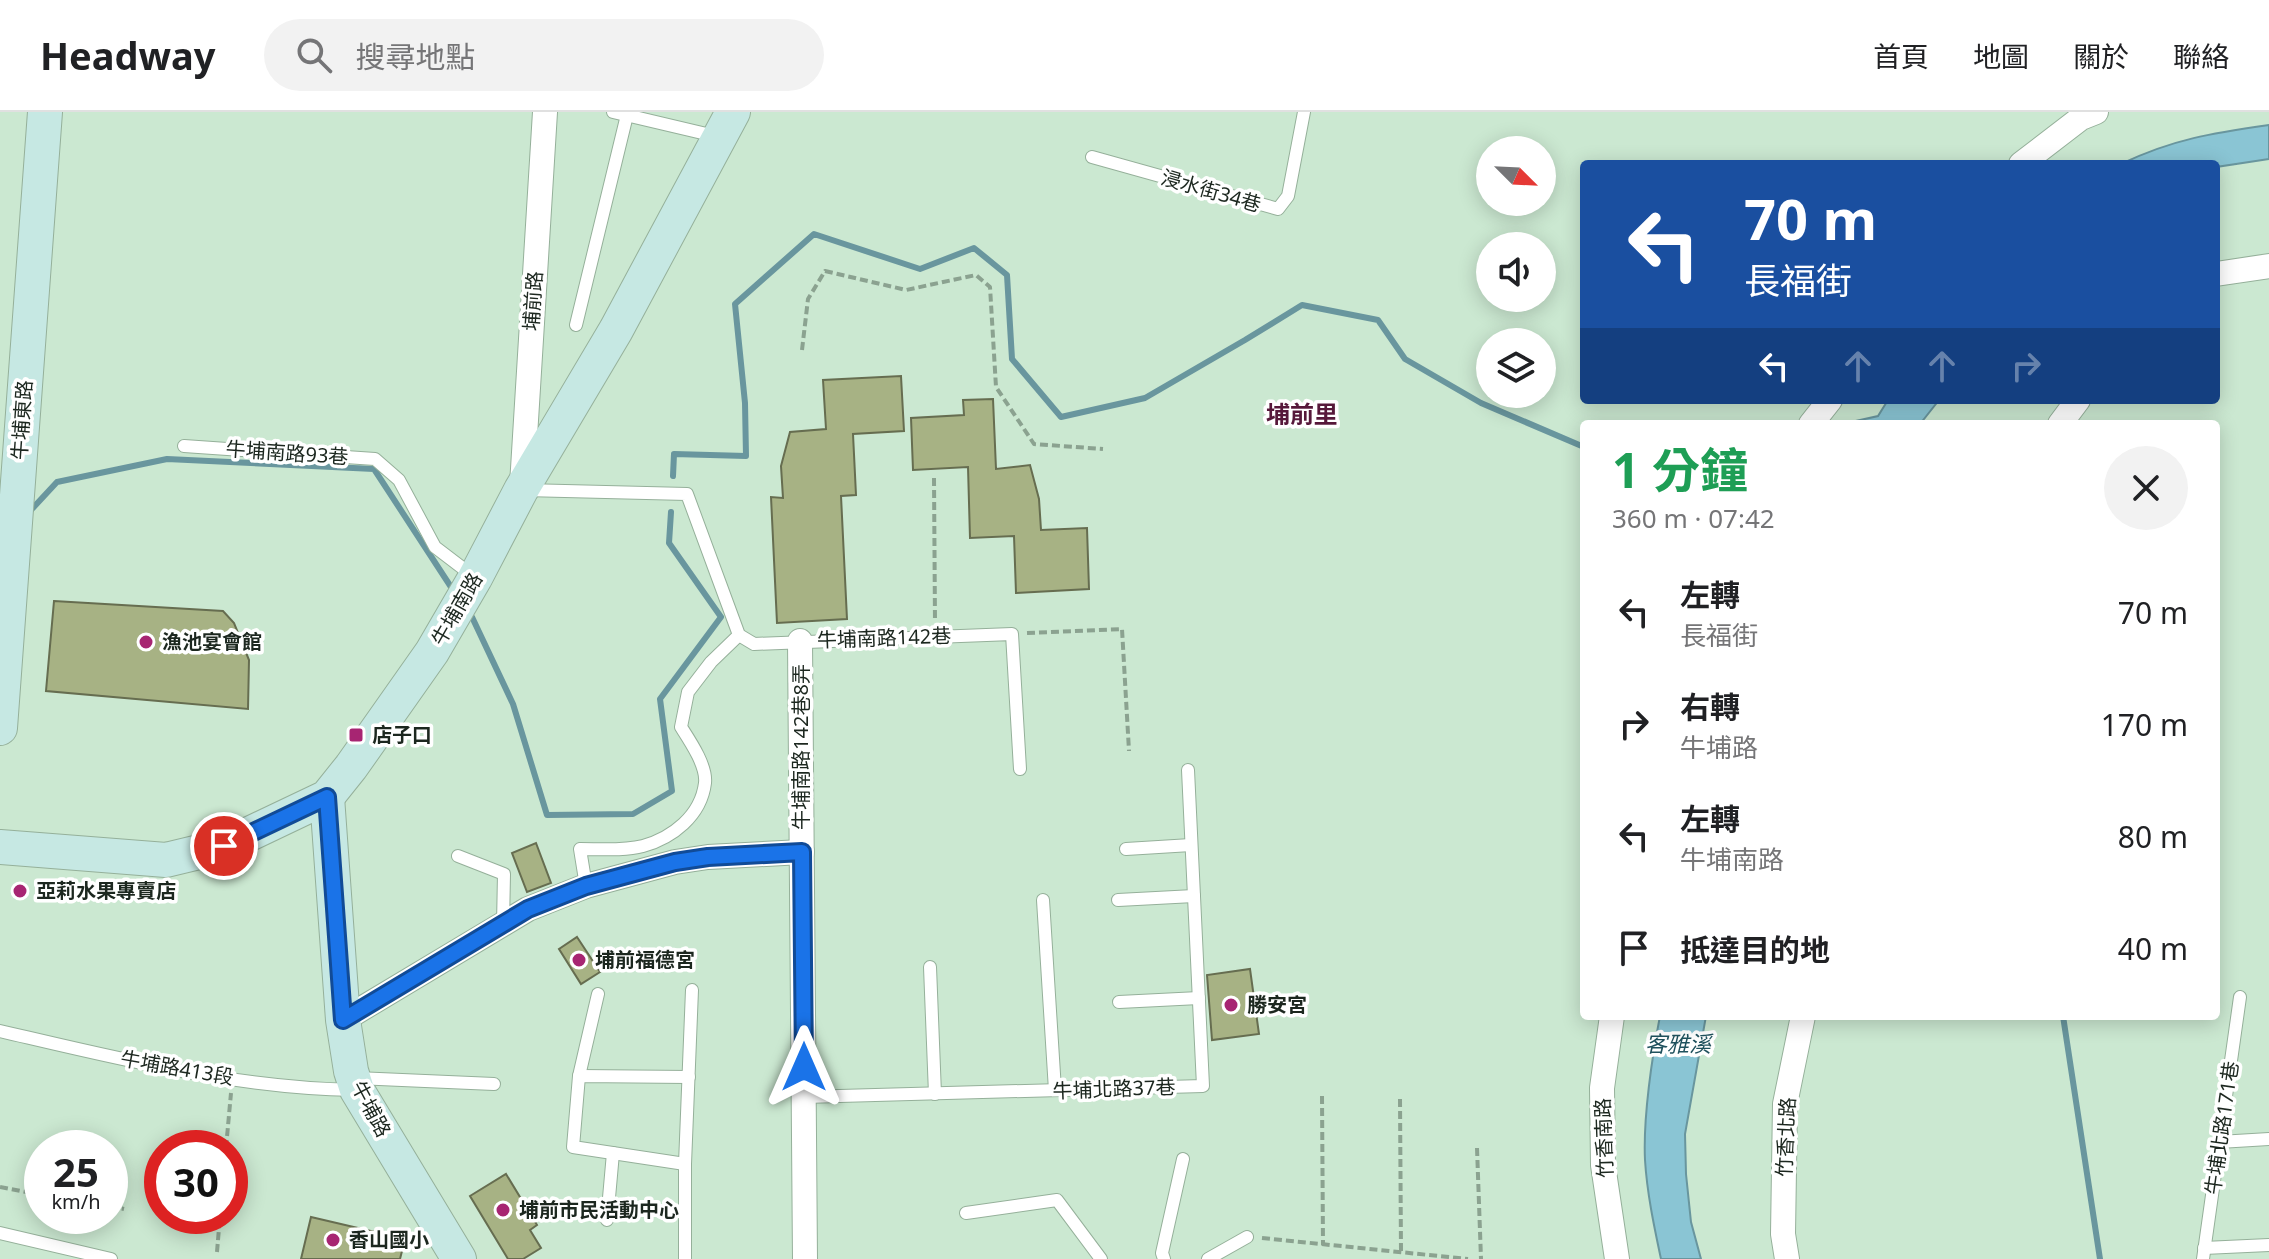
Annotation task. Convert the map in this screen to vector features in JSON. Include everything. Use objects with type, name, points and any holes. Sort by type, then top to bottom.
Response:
[{"type":"street","name":"牛埔東路","points":[[0,728],[45,112]]},
{"type":"street","name":"埔前路","points":[[521,490],[545,112]]},
{"type":"street","points":[[2026,160],[2081,118],[2096,112]]},
{"type":"street","name":"牛埔南路","points":[[0,847],[166,860],[224,846],[327,797],[432,652],[521,490],[616,330],[727,124]]},
{"type":"street","points":[[2220,273],[2269,266]]},
{"type":"street","points":[[1814,420],[1827,404]]},
{"type":"street","name":"牛埔南路142巷8弄","points":[[800,641],[802,852]]},
{"type":"street","name":"牛埔路","points":[[327,797],[343,1020],[355,1084],[459,1259]]},
{"type":"street","points":[[343,1020],[528,909],[586,886],[675,862],[802,852],[805,1259]]},
{"type":"street","name":"竹香南路","points":[[1611,1020],[1602,1088],[1603,1165],[1617,1259]]},
{"type":"street","name":"竹香北路","points":[[1787,1259],[1783,1234],[1785,1104],[1802,1020]]},
{"type":"lane","points":[[613,112],[727,124]]},
{"type":"lane","name":"浸水街34巷","points":[[1092,157],[1278,209],[1288,196],[1304,112]]},
{"type":"lane","points":[[576,325],[627,115]]},
{"type":"lane","name":"牛埔南路93巷","points":[[184,446],[375,459],[399,480],[435,547],[475,578]]},
{"type":"lane","points":[[521,490],[687,494],[739,635],[711,662],[688,692],[681,727],[696,749],[705,782],[694,813],[672,835],[641,847],[580,849],[586,886]]},
{"type":"lane","points":[[1012,634],[1020,769]]},
{"type":"lane","name":"牛埔南路142巷","points":[[739,635],[754,644],[1012,634]]},
{"type":"lane","name":"牛埔北路37巷","points":[[804,1097],[1203,1086],[1188,770]]},
{"type":"lane","points":[[1126,849],[1191,845]]},
{"type":"lane","points":[[458,856],[504,874],[503,924]]},
{"type":"lane","points":[[1118,900],[1194,896]]},
{"type":"lane","points":[[1043,900],[1055,1090]]},
{"type":"lane","points":[[930,967],[935,1094]]},
{"type":"lane","points":[[685,1259],[685,1164],[692,990]]},
{"type":"lane","points":[[598,994],[579,1076],[573,1147],[685,1164]]},
{"type":"lane","name":"牛埔北路171巷","points":[[2204,1253],[2240,997]]},
{"type":"lane","points":[[1119,1002],[1199,998]]},
{"type":"lane","name":"牛埔路413段","points":[[0,1031],[161,1068],[311,1089],[355,1084],[494,1084]]},
{"type":"lane","points":[[579,1076],[689,1077]]},
{"type":"lane","points":[[2219,1142],[2269,1139]]},
{"type":"lane","points":[[607,1220],[613,1153]]},
{"type":"lane","points":[[1164,1259],[1162,1253],[1183,1159]]},
{"type":"lane","points":[[966,1213],[1057,1200],[1101,1259]]},
{"type":"lane","points":[[0,1233],[111,1259]]},
{"type":"lane","points":[[1208,1259],[1247,1237]]},
{"type":"lane","points":[[2204,1253],[2269,1245]]},
{"type":"path","points":[[802,350],[808,299],[825,271],[906,290],[976,275],[990,287],[996,387],[1034,444],[1103,449]]},
{"type":"path","points":[[934,478],[935,636]]},
{"type":"path","points":[[1012,634],[1122,629],[1129,751]]},
{"type":"path","points":[[228,1130],[233,1078]]},
{"type":"path","points":[[1322,1096],[1323,1245]]},
{"type":"path","points":[[1400,1099],[1401,1252]]},
{"type":"path","points":[[1477,1148],[1481,1259]]},
{"type":"path","points":[[0,1187],[24,1192]]},
{"type":"path","points":[[217,1252],[218,1234]]},
{"type":"path","points":[[1247,1237],[1468,1259]]},
{"type":"water","points":[[2269,125],[2269,159],[2220,166],[2220,160],[2130,160],[2158,148]]},
{"type":"water","points":[[1886,404],[1936,404],[1923,420],[1860,420],[1878,416]]},
{"type":"water","name":"客雅溪","points":[[1659,1020],[1705,1020],[1685,1134],[1691,1222],[1701,1259],[1661,1259],[1645,1160],[1651,1069]]},
{"type":"building","points":[[901,376],[904,431],[853,434],[856,495],[841,496],[847,619],[777,623],[771,497],[783,498],[781,466],[790,432],[826,429],[823,380]]},
{"type":"building","points":[[993,399],[996,469],[1030,465],[1039,499],[1041,530],[1087,528],[1089,589],[1016,593],[1014,536],[970,538],[968,467],[913,470],[911,418],[964,415],[963,400]]},
{"type":"building","name":"漁池宴會館","points":[[54,601],[223,611],[234,623],[249,660],[248,709],[46,691]]},
{"type":"building","points":[[536,843],[551,883],[527,892],[512,853]]},
{"type":"building","name":"埔前福德宮","points":[[577,937],[600,972],[581,984],[559,949]]},
{"type":"building","name":"勝安宮","points":[[1250,969],[1259,1034],[1212,1040],[1207,975]]},
{"type":"building","name":"埔前市民活動中心","points":[[506,1174],[537,1225],[530,1230],[541,1248],[523,1259],[508,1259],[470,1196]]},
{"type":"building","points":[[311,1217],[405,1239],[400,1259],[301,1259]]},
{"type":"waterway","points":[[673,476],[674,454],[746,456],[745,403],[735,304],[814,234],[920,269],[974,248],[1007,275],[1012,359],[1061,417],[1145,398],[1302,305],[1378,320],[1405,359],[1481,403],[1580,445]]},
{"type":"waterway","points":[[31,510],[57,482],[167,459],[374,469],[451,587]]},
{"type":"waterway","points":[[472,617],[513,704],[547,815],[633,814],[672,791],[660,699],[721,617],[669,543],[671,512]]},
{"type":"waterway","points":[[2064,1020],[2100,1259]]},
{"type":"place","name":"漁池宴會館","points":[[146,642]]},
{"type":"place","name":"店子口","points":[[356,735]]},
{"type":"place","name":"亞莉水果專賣店","points":[[20,891]]},
{"type":"place","name":"埔前福德宮","points":[[579,960]]},
{"type":"place","name":"勝安宮","points":[[1231,1005]]},
{"type":"place","name":"埔前市民活動中心","points":[[503,1210]]},
{"type":"place","name":"香山國小","points":[[333,1240]]},
{"type":"district","name":"埔前里","points":[[1302,415]]},
{"type":"route","points":[[224,846],[327,797],[343,1020],[528,909],[586,886],[675,862],[802,852],[804,1067]]}]
